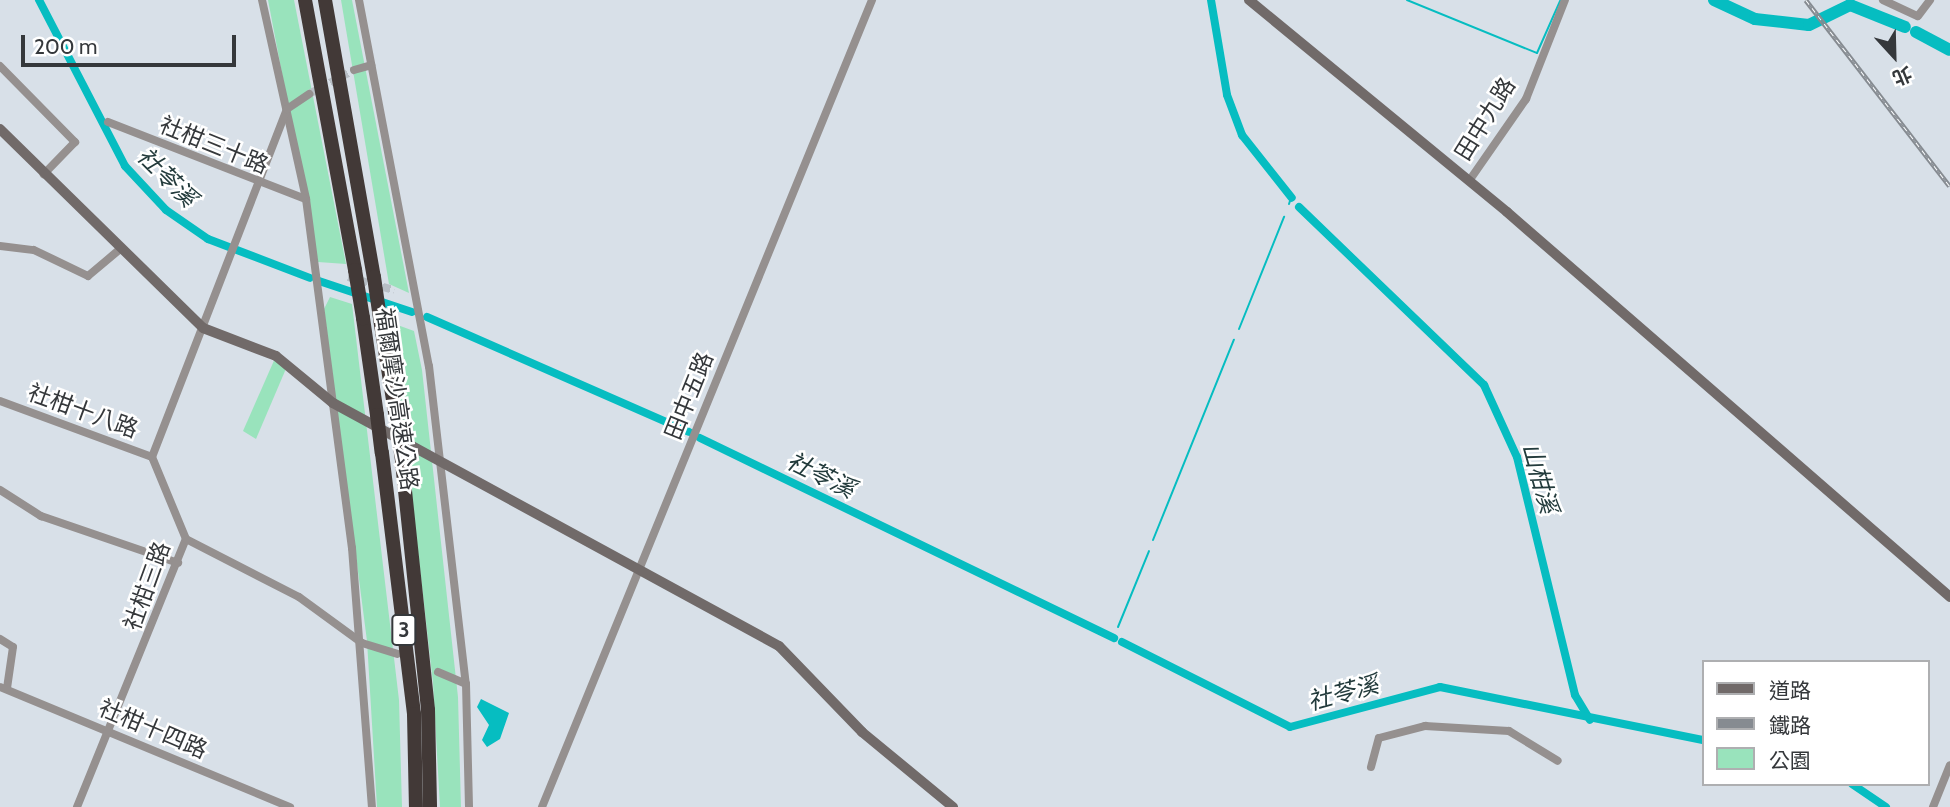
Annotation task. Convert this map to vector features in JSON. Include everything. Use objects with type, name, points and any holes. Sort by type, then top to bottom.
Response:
[{"type":"highway","points":[[299,0],[330,128]]},
{"type":"highway","name":"福爾摩沙高速公路","points":[[305,0],[355,270],[377,415],[414,714],[416,807]]},
{"type":"highway","name":"福爾摩沙高速公路","points":[[326,0],[374,277],[402,462],[428,710],[430,807]]},
{"type":"street","points":[[262,0],[306,199],[362,643],[372,807]]},
{"type":"street","points":[[359,0],[423,323],[442,464],[466,684],[469,807]]},
{"type":"street","name":"田中五路","points":[[542,807],[872,0]]},
{"type":"street","points":[[1248,0],[1469,180],[1950,597]]},
{"type":"street","name":"田中九路","points":[[1469,180],[1526,99],[1565,0]]},
{"type":"street","points":[[1883,0],[1918,16],[1930,0]]},
{"type":"street","points":[[354,70],[371,65]]},
{"type":"street","points":[[0,66],[75,142],[44,174]]},
{"type":"street","points":[[152,457],[262,186],[287,109],[309,94]]},
{"type":"street","name":"社柑三十路","points":[[108,122],[262,186],[306,199]]},
{"type":"street","points":[[0,129],[118,251],[203,328],[276,355],[333,403],[442,464],[640,566],[779,646],[862,732],[953,807]]},
{"type":"street","points":[[0,246],[34,250],[88,276],[118,251]]},
{"type":"street","name":"社柑十八路","points":[[0,401],[152,457]]},
{"type":"street","name":"社柑三路","points":[[77,807],[111,733],[186,539],[152,457]]},
{"type":"street","points":[[0,489],[41,516],[178,562]]},
{"type":"street","points":[[186,539],[299,597],[362,643],[397,654]]},
{"type":"street","points":[[0,639],[13,647],[3,688]]},
{"type":"street","points":[[438,672],[466,684]]},
{"type":"street","name":"社柑十四路","points":[[3,688],[290,807]]},
{"type":"street","points":[[1371,767],[1379,738],[1425,726],[1509,731],[1558,761]]},
{"type":"street","points":[[1933,807],[1950,766]]},
{"type":"green space","points":[[268,0],[294,0],[346,264],[318,262]]},
{"type":"green space","points":[[341,0],[352,0],[409,293],[389,284]]},
{"type":"green space","points":[[330,297],[352,304],[399,700],[402,807],[377,807],[367,641],[324,309]]},
{"type":"green space","points":[[392,323],[414,331],[422,370],[458,697],[461,807],[440,807],[433,683]]},
{"type":"green space","points":[[276,356],[288,364],[256,439],[243,431]]},
{"type":"water","points":[[481,699],[509,713],[500,739],[487,747],[482,740],[489,725],[477,707]]},
{"type":"waterway","name":"社苓溪","points":[[39,0],[125,166],[166,210],[208,239],[310,278]]},
{"type":"waterway","name":"山柑溪","points":[[1211,0],[1227,95],[1242,135],[1292,198]]},
{"type":"waterway","points":[[1407,0],[1537,53],[1560,1]]},
{"type":"waterway","points":[[1714,0],[1755,19],[1809,25],[1850,5],[1905,27]]},
{"type":"waterway","points":[[1916,32],[1950,50]]},
{"type":"waterway","name":"山柑溪","points":[[1289,204],[1291,198]]},
{"type":"waterway","name":"山柑溪","points":[[1299,207],[1484,385],[1517,457],[1575,695],[1590,720]]},
{"type":"waterway","points":[[1239,329],[1284,217]]},
{"type":"waterway","name":"社苓溪","points":[[319,281],[412,312]]},
{"type":"waterway","name":"社苓溪","points":[[427,317],[689,432]]},
{"type":"waterway","points":[[1153,540],[1234,340]]},
{"type":"waterway","name":"社苓溪","points":[[700,438],[1114,638]]},
{"type":"waterway","points":[[1118,627],[1149,551]]},
{"type":"waterway","name":"社苓溪","points":[[1122,642],[1290,727],[1440,687],[1702,740]]},
{"type":"waterway","name":"山柑溪","points":[[1855,786],[1886,807]]},
{"type":"tunnel","points":[[309,94],[354,70]]},
{"type":"tunnel","points":[[348,277],[394,290]]},
{"type":"railway","points":[[1806,0],[1950,186]]}]
